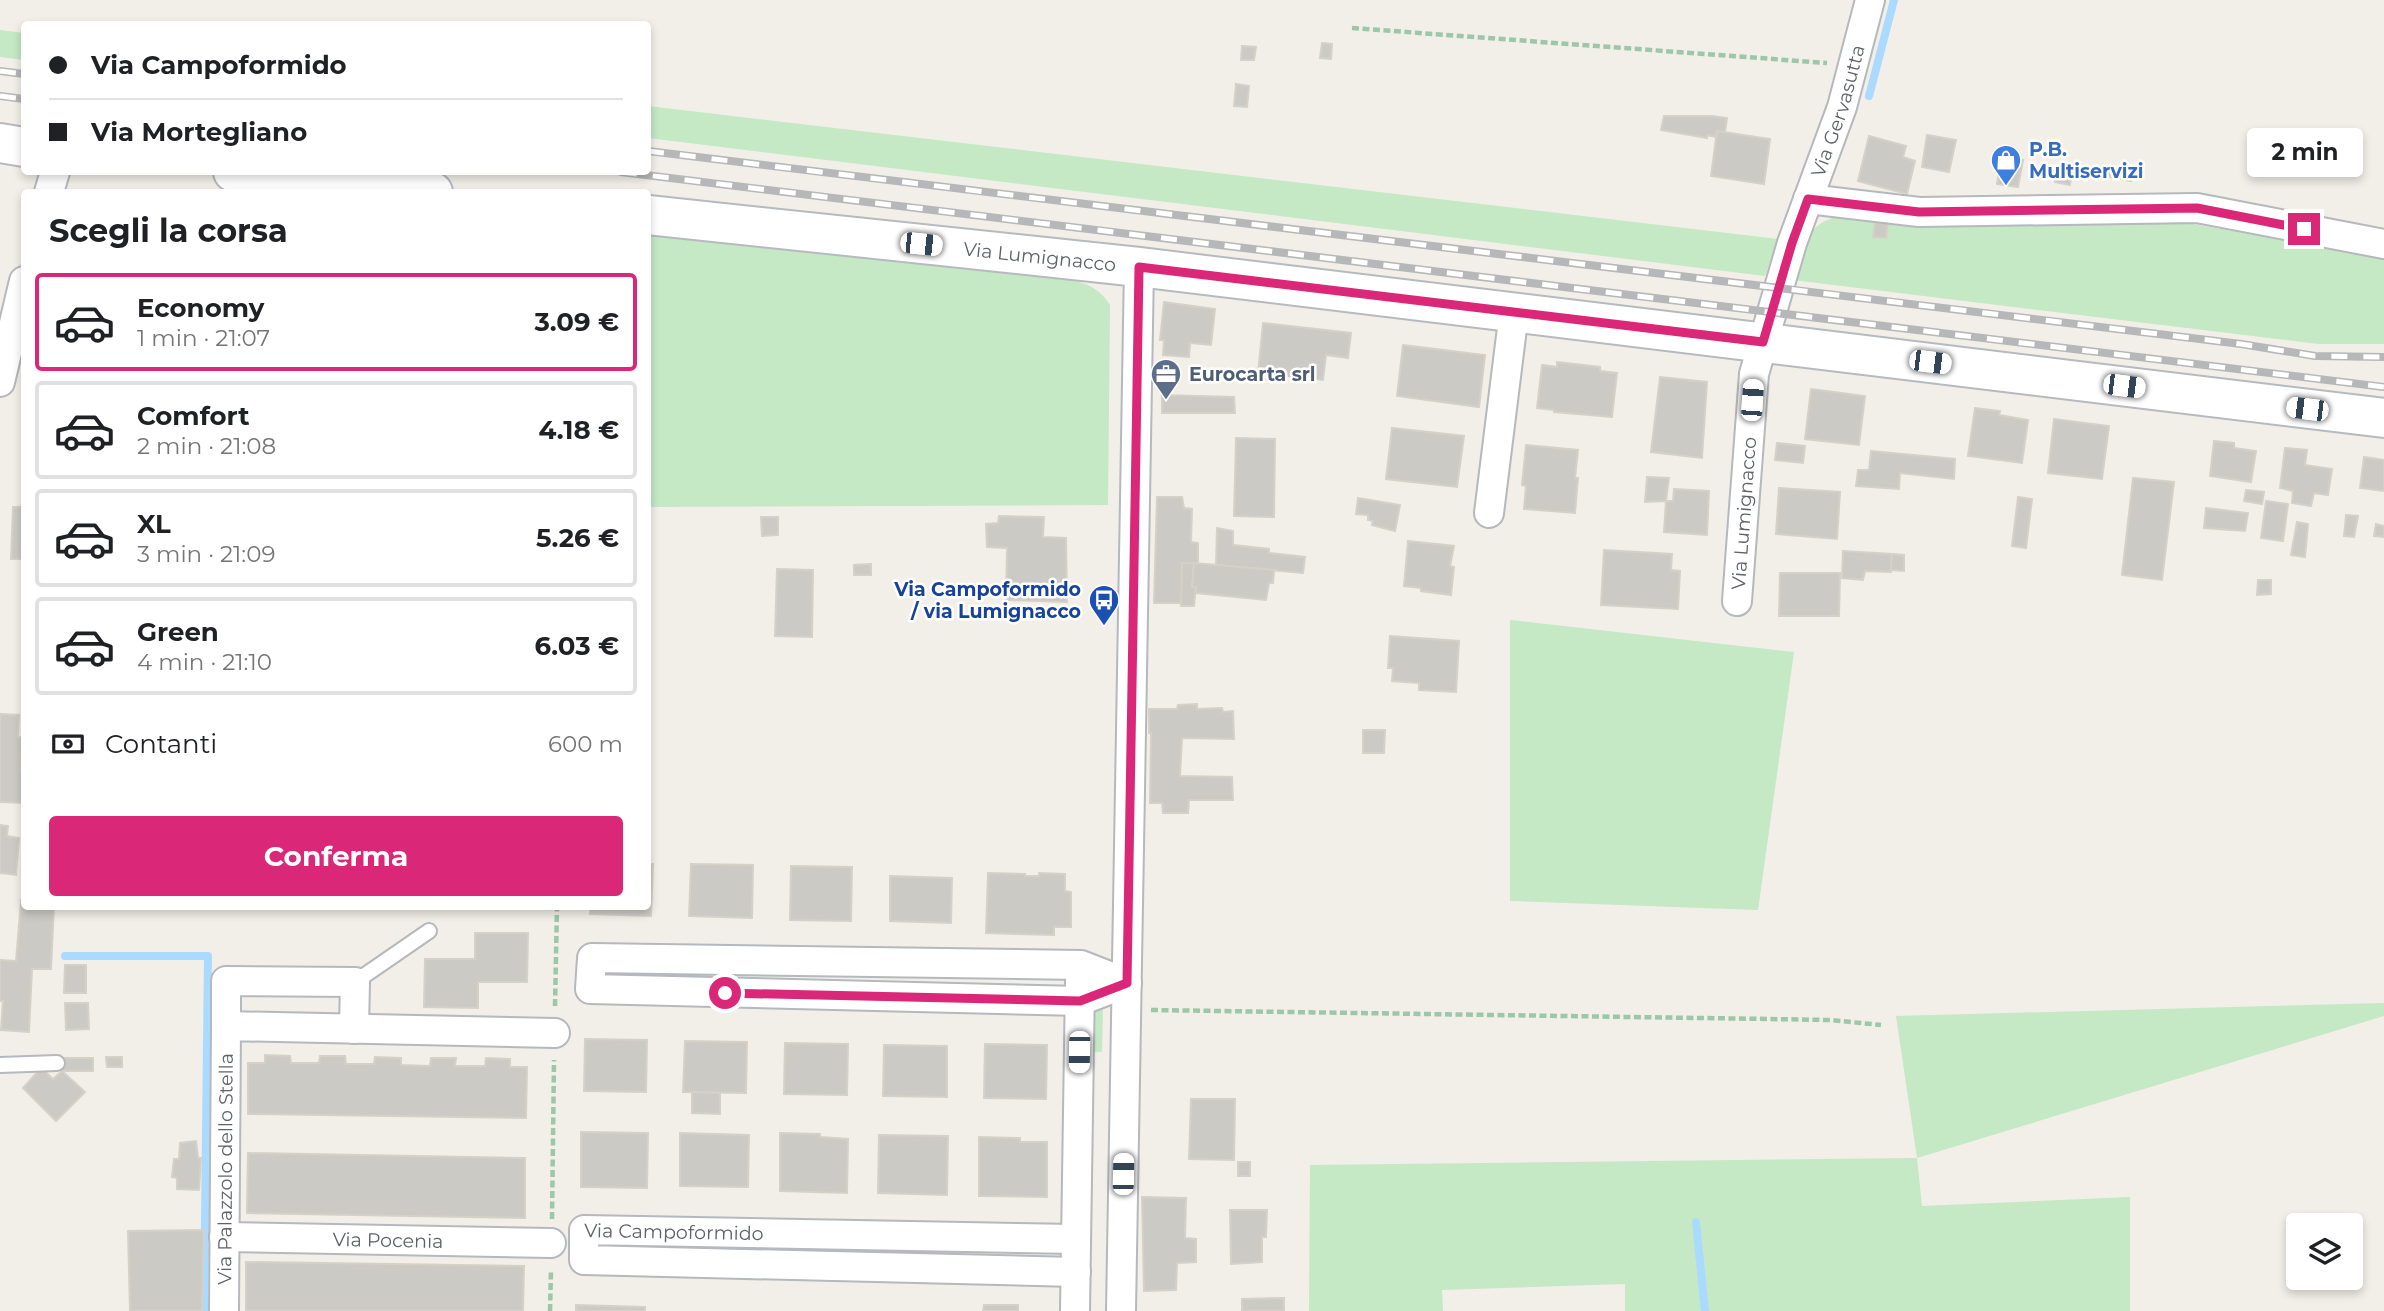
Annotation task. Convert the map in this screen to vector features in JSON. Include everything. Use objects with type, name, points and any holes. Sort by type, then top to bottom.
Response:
[{"type":"main road","points":[[0,143],[21,146]]},
{"type":"main road","points":[[263,175],[403,189]]},
{"type":"main road","name":"Via Lumignacco","points":[[651,215],[1139,267],[2384,418]]},
{"type":"street","name":"Via Gervasutta","points":[[1763,342],[1792,243],[1842,107],[1870,0]]},
{"type":"street","points":[[1808,199],[1919,212],[2197,208],[2384,244]]},
{"type":"street","points":[[1121,1311],[1139,267]]},
{"type":"street","points":[[0,382],[21,294]]},
{"type":"street","points":[[1489,513],[1514,312]]},
{"type":"street","name":"Via Lumignacco","points":[[1737,601],[1754,374],[1763,342]]},
{"type":"street","points":[[592,958],[1081,965],[1126,997],[1080,1001],[590,989],[592,958]]},
{"type":"street","points":[[1075,1311],[1081,965]]},
{"type":"street","name":"Via Palazzolo dello Stella","points":[[224,1311],[226,981],[355,982]]},
{"type":"street","points":[[354,1029],[355,982]]},
{"type":"street","name":"Via Palazzolo dello Stella","points":[[226,1026],[555,1033]]},
{"type":"street","name":"Via Campoformido","points":[[1076,1239],[584,1230],[584,1259],[1076,1272]]},
{"type":"street","name":"Via Pocenia","points":[[224,1237],[551,1243]]},
{"type":"lane","points":[[355,982],[429,931]]},
{"type":"lane","points":[[0,1065],[57,1063]]},
{"type":"path","points":[[1352,29],[1815,61],[1852,68]]},
{"type":"path","points":[[550,1311],[557,910]]},
{"type":"path","points":[[1126,997],[1208,1009],[1830,1020],[1881,1025]]},
{"type":"green space","points":[[0,30],[21,33],[21,60],[0,57]]},
{"type":"green space","points":[[651,106],[1778,239],[1765,276],[651,138]]},
{"type":"green space","points":[[1846,215],[1916,222],[2042,225],[2170,220],[2384,258],[2384,344],[2318,344],[1793,280],[1803,246],[1814,229],[1833,218]]},
{"type":"green space","points":[[651,232],[1050,277],[1076,281],[1098,291],[1110,305],[1108,505],[651,507]]},
{"type":"green space","points":[[1510,620],[1794,652],[1758,910],[1510,901]]},
{"type":"green space","points":[[2384,1003],[2384,1016],[1917,1158],[1896,1016]]},
{"type":"green space","points":[[1094,1007],[1103,1007],[1102,1052],[1093,1052]]},
{"type":"green space","points":[[1917,1158],[1922,1206],[2130,1197],[2130,1311],[1625,1311],[1625,1284],[1442,1290],[1443,1311],[1309,1311],[1310,1165]]},
{"type":"building","points":[[1322,43],[1332,44],[1331,59],[1320,58]]},
{"type":"building","points":[[1242,46],[1256,47],[1254,60],[1241,60]]},
{"type":"building","points":[[1236,84],[1249,86],[1247,107],[1234,106]]},
{"type":"building","points":[[1664,116],[1727,118],[1725,132],[1717,131],[1716,137],[1707,135],[1707,138],[1661,130]]},
{"type":"building","points":[[1717,131],[1770,139],[1764,184],[1711,176]]},
{"type":"building","points":[[1927,135],[1956,140],[1949,172],[1922,167]]},
{"type":"building","points":[[1869,136],[1906,146],[1903,157],[1915,161],[1907,194],[1858,181]]},
{"type":"building","points":[[2001,157],[2023,160],[2018,187],[1997,184]]},
{"type":"building","points":[[2057,166],[2072,169],[2070,185],[2055,182]]},
{"type":"building","points":[[2096,166],[2132,173],[2131,181],[2094,174]]},
{"type":"building","points":[[1875,222],[1888,223],[1886,238],[1873,237]]},
{"type":"building","points":[[1164,302],[1215,309],[1211,345],[1190,343],[1189,357],[1163,355],[1164,340],[1160,340]]},
{"type":"building","points":[[1263,323],[1351,333],[1348,358],[1326,355],[1323,380],[1258,373]]},
{"type":"building","points":[[1403,345],[1485,355],[1479,407],[1397,396]]},
{"type":"building","points":[[1557,362],[1600,367],[1600,371],[1617,373],[1612,417],[1537,408],[1542,365],[1557,367]]},
{"type":"building","points":[[1660,377],[1707,382],[1702,458],[1651,452]]},
{"type":"building","points":[[1811,389],[1865,396],[1859,445],[1805,439]]},
{"type":"building","points":[[1162,395],[1234,397],[1235,413],[1162,413]]},
{"type":"building","points":[[1975,408],[2000,411],[1999,415],[2028,420],[2022,463],[1968,456]]},
{"type":"building","points":[[2054,419],[2109,426],[2102,479],[2048,473]]},
{"type":"building","points":[[1392,428],[1464,436],[1457,487],[1386,479]]},
{"type":"building","points":[[1236,438],[1275,439],[1274,517],[1234,516]]},
{"type":"building","points":[[2214,441],[2234,443],[2234,448],[2256,451],[2251,482],[2210,476]]},
{"type":"building","points":[[1777,443],[1805,446],[1803,463],[1775,460]]},
{"type":"building","points":[[1526,445],[1578,450],[1575,513],[1524,509],[1526,486],[1522,485]]},
{"type":"building","points":[[2285,448],[2307,450],[2305,465],[2332,469],[2328,495],[2314,493],[2311,506],[2292,503],[2293,491],[2280,488]]},
{"type":"building","points":[[1871,451],[1955,459],[1954,479],[1900,473],[1899,489],[1856,486],[1858,470],[1869,470]]},
{"type":"building","points":[[2364,457],[2384,460],[2384,491],[2360,488]]},
{"type":"building","points":[[1647,477],[1669,478],[1666,501],[1645,502]]},
{"type":"building","points":[[2133,478],[2174,482],[2162,580],[2122,575]]},
{"type":"building","points":[[1779,488],[1840,492],[1837,539],[1776,534]]},
{"type":"building","points":[[1674,489],[1709,491],[1707,535],[1664,532],[1666,501],[1673,501]]},
{"type":"building","points":[[2246,490],[2264,492],[2262,504],[2244,501]]},
{"type":"building","points":[[1157,497],[1182,497],[1184,508],[1192,509],[1191,542],[1198,543],[1198,563],[1182,563],[1182,603],[1154,603]]},
{"type":"building","points":[[2018,497],[2032,499],[2026,548],[2012,546]]},
{"type":"building","points":[[1358,498],[1400,505],[1395,531],[1372,525],[1373,521],[1368,520],[1368,515],[1356,514]]},
{"type":"building","points":[[2266,501],[2288,504],[2283,541],[2261,538]]},
{"type":"building","points":[[13,507],[21,507],[21,559],[11,559]]},
{"type":"building","points":[[2206,508],[2248,513],[2245,531],[2204,528]]},
{"type":"building","points":[[2346,515],[2358,516],[2354,537],[2344,536]]},
{"type":"building","points":[[999,516],[1044,517],[1043,537],[1066,538],[1067,602],[1006,600],[1007,548],[987,547],[986,524],[998,523]]},
{"type":"building","points":[[761,517],[778,517],[778,535],[762,536]]},
{"type":"building","points":[[2297,522],[2308,524],[2305,557],[2291,555]]},
{"type":"building","points":[[2376,524],[2384,526],[2384,537],[2374,536]]},
{"type":"building","points":[[1217,528],[1233,531],[1233,545],[1305,557],[1303,573],[1216,565]]},
{"type":"building","points":[[1408,541],[1454,546],[1450,566],[1454,567],[1451,595],[1404,586]]},
{"type":"building","points":[[1604,550],[1672,554],[1671,570],[1680,571],[1678,609],[1601,605]]},
{"type":"building","points":[[1843,551],[1892,554],[1891,572],[1865,571],[1863,580],[1842,578]]},
{"type":"building","points":[[1892,554],[1904,555],[1904,571],[1891,570]]},
{"type":"building","points":[[1182,563],[1194,563],[1194,606],[1181,606]]},
{"type":"building","points":[[1194,563],[1274,570],[1273,583],[1269,583],[1266,600],[1196,593],[1196,587],[1192,587]]},
{"type":"building","points":[[871,564],[871,575],[854,575],[854,565]]},
{"type":"building","points":[[777,569],[813,570],[812,637],[775,636]]},
{"type":"building","points":[[1780,573],[1840,573],[1839,616],[1779,616]]},
{"type":"building","points":[[2258,580],[2271,580],[2271,594],[2257,595]]},
{"type":"building","points":[[1390,636],[1459,641],[1456,692],[1419,690],[1419,683],[1392,681],[1393,668],[1388,668]]},
{"type":"building","points":[[1197,704],[1197,709],[1222,708],[1223,712],[1233,711],[1234,739],[1182,738],[1180,776],[1232,777],[1233,800],[1189,800],[1188,813],[1163,813],[1162,803],[1150,803],[1149,709],[1177,709],[1178,705]]},
{"type":"building","points":[[0,714],[19,715],[21,803],[0,802]]},
{"type":"building","points":[[1363,730],[1385,730],[1384,753],[1363,753]]},
{"type":"building","points":[[0,825],[8,826],[7,836],[19,838],[16,875],[0,873]]},
{"type":"building","points":[[653,864],[651,916],[590,914],[590,910],[651,910]]},
{"type":"building","points":[[691,864],[753,865],[752,918],[689,916]]},
{"type":"building","points":[[791,866],[852,867],[851,921],[790,920]]},
{"type":"building","points":[[988,873],[1025,876],[1039,876],[1039,873],[1065,874],[1065,891],[1071,892],[1071,927],[1054,927],[1054,935],[986,933]]},
{"type":"building","points":[[890,876],[952,878],[951,923],[890,921]]},
{"type":"building","points":[[21,900],[21,910],[54,910],[51,969],[32,969],[29,1032],[1,1030],[3,1001],[0,1001],[0,960],[16,961]]},
{"type":"building","points":[[475,933],[528,933],[527,982],[478,982],[478,1008],[424,1007],[425,959],[475,959]]},
{"type":"building","points":[[65,965],[86,965],[86,993],[64,993]]},
{"type":"building","points":[[65,1003],[88,1003],[89,1029],[66,1030]]},
{"type":"building","points":[[585,1039],[647,1040],[646,1092],[584,1091]]},
{"type":"building","points":[[685,1041],[747,1042],[746,1093],[683,1092]]},
{"type":"building","points":[[785,1043],[848,1044],[847,1095],[784,1094]]},
{"type":"building","points":[[985,1044],[1047,1045],[1046,1099],[984,1098]]},
{"type":"building","points":[[884,1045],[947,1046],[947,1097],[883,1096]]},
{"type":"building","points":[[265,1055],[290,1056],[291,1063],[319,1063],[320,1056],[345,1056],[346,1064],[374,1064],[375,1057],[401,1058],[401,1065],[430,1066],[431,1058],[456,1058],[455,1066],[485,1066],[486,1058],[510,1059],[510,1067],[527,1067],[526,1118],[248,1114],[248,1063],[265,1063]]},
{"type":"building","points":[[106,1057],[122,1057],[122,1067],[107,1067]]},
{"type":"building","points":[[62,1058],[93,1058],[93,1071],[62,1071]]},
{"type":"building","points":[[41,1068],[53,1079],[62,1071],[85,1092],[56,1121],[23,1088]]},
{"type":"building","points":[[692,1092],[720,1093],[720,1114],[692,1113]]},
{"type":"building","points":[[1191,1099],[1235,1099],[1234,1160],[1189,1159]]},
{"type":"building","points":[[581,1132],[648,1133],[647,1188],[581,1187]]},
{"type":"building","points":[[680,1133],[749,1135],[748,1187],[680,1186]]},
{"type":"building","points":[[780,1133],[820,1134],[820,1137],[848,1139],[847,1193],[780,1191]]},
{"type":"building","points":[[879,1135],[948,1136],[947,1195],[878,1193]]},
{"type":"building","points":[[979,1137],[1047,1142],[1047,1197],[979,1196]]},
{"type":"building","points":[[196,1141],[198,1158],[201,1158],[199,1190],[177,1189],[177,1178],[172,1177],[174,1159],[179,1159],[180,1143]]},
{"type":"building","points":[[248,1153],[525,1158],[525,1218],[247,1213]]},
{"type":"building","points":[[1238,1162],[1250,1162],[1250,1176],[1238,1176]]},
{"type":"building","points":[[1142,1197],[1186,1198],[1185,1238],[1196,1239],[1196,1262],[1177,1263],[1176,1290],[1144,1291]]},
{"type":"building","points":[[1230,1210],[1267,1210],[1266,1237],[1262,1237],[1262,1262],[1231,1264]]},
{"type":"building","points":[[204,1230],[202,1311],[130,1311],[128,1231]]},
{"type":"building","points":[[246,1262],[524,1266],[523,1311],[246,1311]]},
{"type":"building","points":[[1284,1298],[1284,1311],[1242,1311],[1242,1299]]},
{"type":"building","points":[[576,1305],[645,1307],[645,1311],[576,1311]]},
{"type":"building","points":[[984,1305],[1018,1305],[1018,1311],[983,1311]]},
{"type":"waterway","points":[[1869,96],[1894,0]]},
{"type":"waterway","points":[[65,956],[208,956],[204,1311]]},
{"type":"waterway","points":[[1696,1222],[1705,1311]]},
{"type":"railway","points":[[0,71],[21,74]]},
{"type":"railway","points":[[0,96],[21,99]]},
{"type":"railway","points":[[651,151],[2241,344],[2315,356],[2384,357]]},
{"type":"railway","points":[[646,175],[2384,387]]},
{"type":"place","name":"P.B. Multiservizi","points":[[2006,187]]},
{"type":"place","name":"Eurocarta srl","points":[[1166,401]]},
{"type":"place","name":"Via Campoformido / via Lumignacco","points":[[1104,627]]},
{"type":"route","points":[[725,993],[1080,1001],[1127,983],[1139,267],[1763,342],[1808,199],[1919,212],[2197,208],[2304,229]]}]
